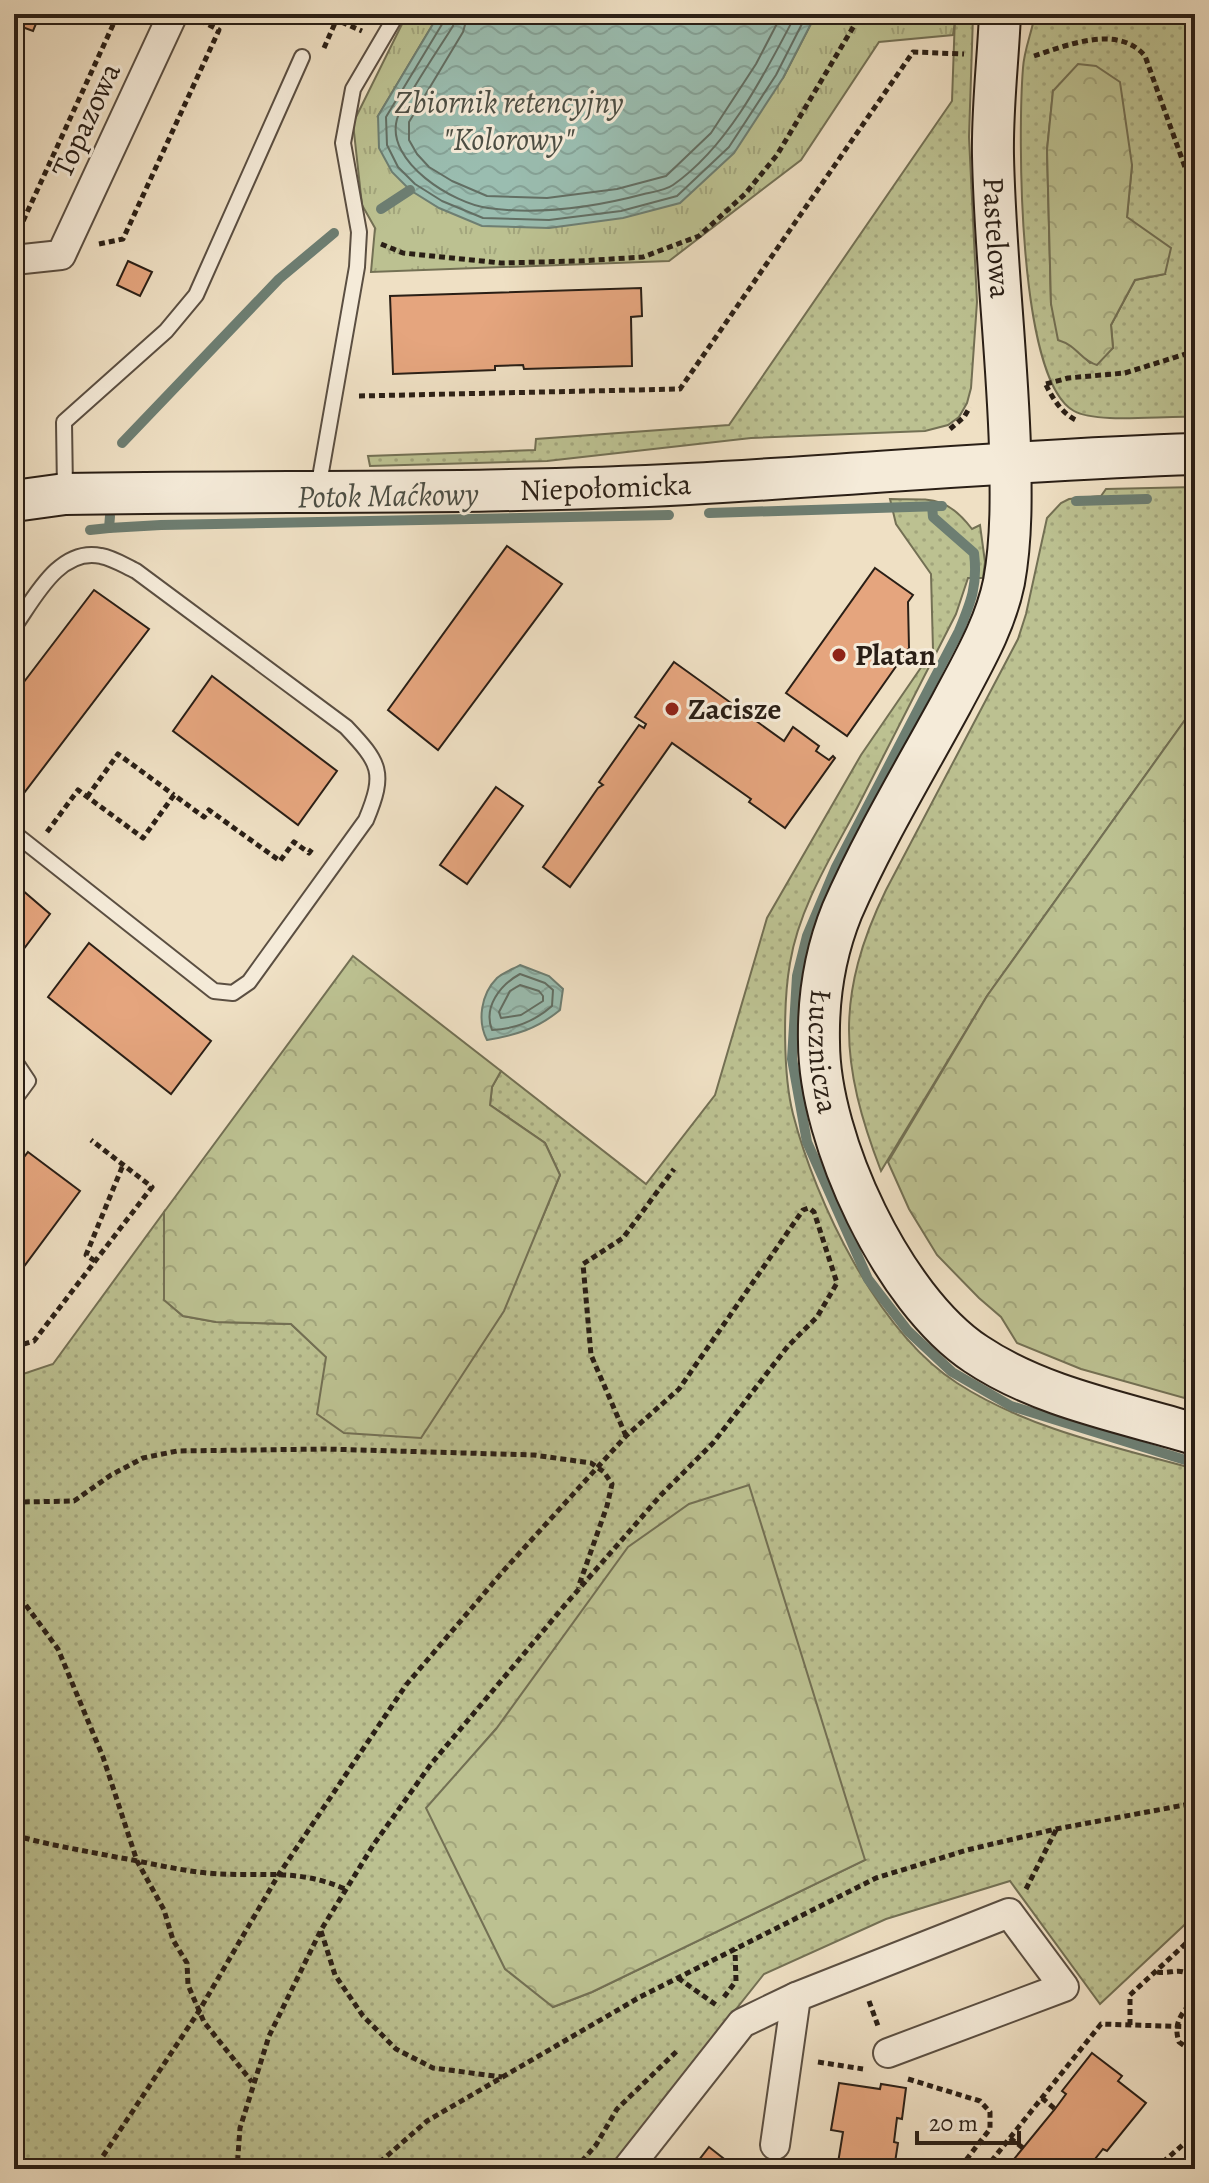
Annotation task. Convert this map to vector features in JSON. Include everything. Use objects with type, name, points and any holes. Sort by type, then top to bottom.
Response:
[{"type":"street","name":"Pastelowa","points":[[1000,14],[993,155],[1010,462]]},
{"type":"street","name":"Topazowa","points":[[14,260],[61,255],[185,17]]},
{"type":"street","name":"Niepołomicka","points":[[14,501],[65,494],[536,490],[688,484],[1010,462],[1195,454]]},
{"type":"street","name":"Łucznicza","points":[[1010,462],[1011,513],[1004,581],[989,631],[860,873],[827,955],[821,984],[818,1046],[826,1100],[839,1146],[886,1254],[918,1301],[943,1328],[975,1354],[1031,1385],[1195,1434]]},
{"type":"street","points":[[627,2169],[742,2023],[796,1997],[1009,1913],[1064,1987],[887,2067]]},
{"type":"street","points":[[775,2145],[796,1997]]},
{"type":"lane","points":[[318,493],[357,267],[359,232],[343,143],[353,89],[397,14]]},
{"type":"lane","points":[[65,494],[64,422],[166,331],[196,295],[302,57]]},
{"type":"lane","points":[[14,627],[60,566],[83,557],[101,555],[136,571],[346,727],[370,753],[377,772],[378,790],[366,820],[249,982],[233,993],[214,991],[14,833]]},
{"type":"lane","points":[[14,1060],[28,1081],[14,1100]]},
{"type":"path","points":[[14,242],[118,14]]},
{"type":"path","points":[[323,14],[338,17],[381,40]]},
{"type":"path","points":[[359,232],[395,251],[501,263],[643,257],[699,236],[745,194],[777,155],[861,14]]},
{"type":"path","points":[[90,246],[123,239],[219,30],[185,17]]},
{"type":"path","points":[[302,57],[322,51],[338,17]]},
{"type":"path","points":[[1030,58],[1093,40],[1121,40],[1136,45],[1145,56],[1195,195]]},
{"type":"path","points":[[334,397],[680,389],[913,52],[977,54]]},
{"type":"path","points":[[1046,384],[1068,378],[1125,373],[1195,351]]},
{"type":"path","points":[[87,797],[118,754],[204,817],[209,810],[280,861],[294,842],[309,853],[318,841]]},
{"type":"path","points":[[35,849],[78,790],[143,838],[174,795]]},
{"type":"path","points":[[14,1347],[34,1341],[152,1187],[91,1140]]},
{"type":"path","points":[[95,1261],[86,1255],[123,1165]]},
{"type":"path","points":[[626,1436],[591,1355],[583,1264],[623,1238],[674,1169]]},
{"type":"path","points":[[103,2156],[199,2011],[279,1874],[406,1685],[505,1569],[626,1436],[679,1389],[803,1210],[809,1208],[814,1212],[837,1283],[817,1317],[788,1346],[713,1443],[661,1495],[431,1764],[374,1844],[321,1930],[269,2036],[240,2128],[237,2169]]},
{"type":"path","points":[[14,1500],[74,1501],[111,1475],[143,1458],[177,1451],[326,1449],[519,1454],[591,1463],[599,1467],[612,1484],[577,1591]]},
{"type":"path","points":[[14,1589],[58,1649],[103,1757],[137,1861],[164,1910],[173,1940],[187,1963],[188,1985],[204,2022],[253,2083]]},
{"type":"path","points":[[372,2169],[427,2121],[503,2077],[678,1978],[876,1878],[967,1850],[1056,1829],[1195,1803]]},
{"type":"path","points":[[1009,1913],[1033,1880],[1056,1829]]},
{"type":"path","points":[[14,1835],[50,1845],[203,1872],[314,1877],[345,1889]]},
{"type":"path","points":[[321,1930],[335,1975],[363,2016],[396,2049],[433,2068],[503,2077]]},
{"type":"path","points":[[1130,2025],[1130,1995],[1195,1935]]},
{"type":"path","points":[[708,2016],[736,1981],[735,1949]]},
{"type":"path","points":[[1156,1971],[1180,1970],[1191,1975],[1195,1981]]},
{"type":"path","points":[[678,1978],[742,2023]]},
{"type":"path","points":[[1195,1997],[1180,2014],[1176,2026],[1179,2042],[1195,2053]]},
{"type":"path","points":[[985,2169],[1101,2024],[1195,2027]]},
{"type":"path","points":[[575,2169],[596,2145],[617,2109],[681,2047]]},
{"type":"path","points":[[806,2060],[887,2067],[980,2101],[990,2112],[990,2129],[959,2169]]},
{"type":"path","points":[[1042,2098],[1055,2109]]},
{"type":"path","points":[[1155,2169],[1193,2136],[1195,2128]]},
{"type":"path","points":[[1010,2138],[1023,2148]]},
{"type":"green space","points":[[407,14],[439,14],[378,116],[783,78],[816,14],[956,14],[953,35],[879,42],[801,160],[669,261],[371,272],[375,228],[362,205],[353,123]]},
{"type":"green space","points":[[1035,14],[1195,14],[1195,417],[1114,418],[1085,415],[1074,411],[1055,390],[1041,353],[1031,305],[1022,196],[1023,68]],"holes":[[[1053,91],[1132,165],[1127,217],[1165,274],[1135,280],[1111,325],[1113,348],[1090,363],[1071,344],[1051,304],[1047,150]]]},
{"type":"green space","points":[[955,16],[973,16],[969,137],[977,302],[971,388],[959,417],[948,425],[925,431],[751,438],[547,461],[370,466],[368,456],[535,450],[536,439],[729,425],[952,101]]},
{"type":"green space","points":[[1078,64],[1096,66],[1120,82],[1132,165],[1127,217],[1171,248],[1165,274],[1135,280],[1111,325],[1113,348],[1097,365],[1058,340],[1051,304],[1047,150],[1053,91]]},
{"type":"green space","points":[[1195,487],[1195,706],[987,996],[881,1171],[857,1097],[851,1063],[851,997],[858,963],[886,890],[1018,639],[1047,518],[1069,499],[1101,496],[1106,489]]},
{"type":"green space","points":[[890,499],[936,501],[953,510],[972,529],[980,525],[985,562],[983,578],[968,578],[956,614],[827,864],[801,922],[790,963],[785,1018],[787,1080],[793,1114],[817,1186],[854,1263],[901,1332],[928,1360],[984,1399],[1042,1425],[1195,1469],[1195,1915],[1100,2004],[1010,1881],[886,1919],[764,1974],[609,2169],[184,2169],[164,2163],[153,2169],[14,2169],[14,1377],[53,1364],[164,1212],[165,1300],[183,1316],[216,1322],[291,1324],[326,1357],[539,1226],[560,1175],[545,1143],[490,1105],[492,1087],[501,1071],[646,1184],[715,1095],[767,918],[861,755],[933,650],[931,574],[896,524]],"holes":[[[496,1729],[865,1860],[592,1992],[553,2007],[427,1808]]]},
{"type":"green space","points":[[1195,706],[1195,1401],[1081,1369],[1017,1343],[1001,1317],[937,1255],[909,1209],[888,1162],[987,996]]},
{"type":"green space","points":[[353,956],[501,1071],[492,1087],[490,1105],[545,1143],[560,1175],[504,1311],[421,1438],[344,1433],[317,1414],[326,1357],[291,1324],[216,1322],[183,1316],[164,1300],[164,1212]]},
{"type":"green space","points":[[749,1485],[865,1860],[592,1992],[553,2007],[505,1969],[426,1808],[496,1729],[628,1547],[689,1504]]},
{"type":"water","name":"Zbiornik retencyjny \"Kolorowy\"","points":[[439,14],[816,14],[783,78],[734,153],[680,203],[623,218],[549,228],[482,226],[439,208],[410,190],[392,172],[379,148],[378,116]]},
{"type":"water","points":[[520,965],[549,976],[563,989],[560,1010],[526,1030],[487,1040],[482,1025],[482,1008],[487,992],[499,976]]},
{"type":"building","points":[[14,14],[40,14],[33,31],[14,24]]},
{"type":"building","points":[[128,261],[152,272],[140,296],[117,285]]},
{"type":"building","points":[[641,288],[642,316],[631,317],[632,366],[524,369],[523,365],[495,366],[495,370],[393,374],[390,296]]},
{"type":"building","points":[[507,546],[562,584],[438,750],[388,710]]},
{"type":"building","points":[[875,568],[913,595],[908,602],[909,648],[847,736],[786,693]]},
{"type":"building","points":[[94,590],[149,629],[24,793],[14,785],[14,695]]},
{"type":"building","points":[[674,662],[784,741],[793,727],[819,746],[816,751],[829,760],[833,756],[835,758],[785,828],[749,802],[751,799],[672,743],[570,887],[543,867],[603,785],[599,782],[639,725],[644,728],[646,724],[635,717]]},
{"type":"building","points":[[212,676],[337,771],[298,825],[173,731]]},
{"type":"building","points":[[496,787],[523,806],[467,884],[440,865]]},
{"type":"building","points":[[14,883],[50,914],[14,962]]},
{"type":"building","points":[[89,943],[211,1041],[171,1094],[48,997]]},
{"type":"building","points":[[28,1152],[80,1191],[14,1280],[14,1170]]},
{"type":"building","points":[[1092,2053],[1122,2076],[1118,2081],[1146,2103],[1107,2151],[1103,2149],[1087,2169],[1001,2169],[1007,2161],[1010,2164],[1055,2109],[1066,2094],[1062,2091]]},
{"type":"building","points":[[839,2083],[880,2089],[881,2084],[906,2088],[902,2119],[897,2118],[894,2142],[898,2143],[894,2169],[837,2169],[843,2132],[831,2130]]},
{"type":"building","points":[[709,2147],[737,2169],[692,2169]]},
{"type":"waterway","name":"Potok Maćkowy","points":[[381,209],[410,190]]},
{"type":"waterway","name":"Potok Maćkowy","points":[[122,443],[279,279],[334,233]]},
{"type":"waterway","name":"Potok Maćkowy","points":[[1076,501],[1147,499]]},
{"type":"waterway","points":[[932,506],[933,517],[974,553],[972,593],[959,631],[836,867],[807,936],[797,976],[792,1059],[807,1142],[868,1279],[908,1331],[952,1372],[1011,1406],[1195,1463]]},
{"type":"waterway","name":"Potok Maćkowy","points":[[709,513],[942,506]]},
{"type":"waterway","name":"Potok Maćkowy","points":[[109,528],[669,515]]},
{"type":"waterway","name":"Potok Maćkowy","points":[[90,530],[109,528],[110,516]]},
{"type":"place","name":"Platan","points":[[839,655]]},
{"type":"place","name":"Zacisze","points":[[672,709]]}]
